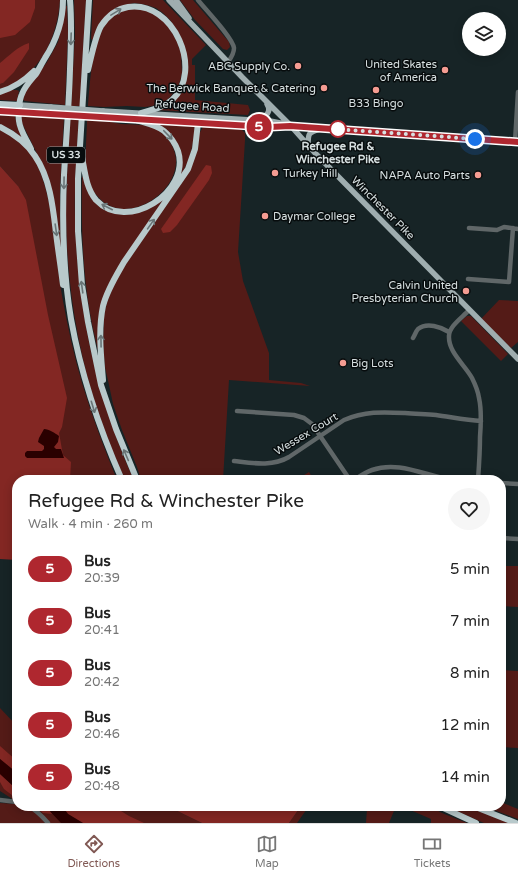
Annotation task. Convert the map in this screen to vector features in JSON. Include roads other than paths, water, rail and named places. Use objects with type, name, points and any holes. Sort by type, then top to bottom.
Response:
[{"type":"highway","points":[[64,0],[61,17],[50,50],[22,92],[20,98],[19,121],[20,126],[45,176],[49,190],[64,292],[70,310]]},
{"type":"highway","name":"US 33","points":[[70,0],[72,31],[64,175],[63,226],[65,270],[70,310],[83,371],[102,434],[120,475]]},
{"type":"highway","name":"US 33","points":[[89,0],[80,149],[78,220],[81,279],[90,337],[104,394],[116,429],[135,475]]},
{"type":"highway","points":[[84,84],[98,34],[109,17],[117,11],[129,6],[139,6],[153,9],[165,18],[178,38],[183,50],[185,77],[178,94],[170,102],[141,113]]},
{"type":"highway","points":[[0,92],[13,87],[24,80],[41,65]]},
{"type":"highway","points":[[0,104],[20,108]]},
{"type":"highway","points":[[0,111],[20,108]]},
{"type":"highway","points":[[80,149],[88,185],[100,204],[111,210],[128,212],[138,210],[152,204],[164,194],[174,182],[179,169],[179,154],[173,140],[164,130],[133,118]]},
{"type":"highway","points":[[104,394],[100,340],[103,306],[108,291],[115,276],[188,169],[195,149],[198,123]]},
{"type":"highway","points":[[0,127],[16,137],[34,155]]},
{"type":"highway","points":[[450,811],[476,823]]},
{"type":"highway","points":[[486,811],[516,823]]},
{"type":"main road","name":"Winchester Pike","points":[[169,0],[308,146],[518,360]]},
{"type":"main road","points":[[176,0],[194,27]]},
{"type":"main road","points":[[258,120],[266,116],[269,111],[269,107],[265,101]]},
{"type":"main road","points":[[20,108],[103,114]]},
{"type":"main road","name":"Refugee Road","points":[[103,114],[141,113],[258,120],[270,121],[290,126]]},
{"type":"main road","name":"Refugee Road","points":[[103,114],[198,123],[324,128],[517,142]]},
{"type":"main road","points":[[308,146],[308,137],[310,133],[324,128]]},
{"type":"street","points":[[198,0],[233,43],[234,50],[228,62]]},
{"type":"street","points":[[517,142],[518,92]]},
{"type":"street","points":[[468,279],[509,282],[515,228],[504,228],[497,230],[469,228]]},
{"type":"street","points":[[469,310],[453,326],[450,332],[449,342],[472,378],[479,398],[481,421],[478,475]]},
{"type":"street","points":[[413,338],[420,328],[428,326],[441,327],[450,332]]},
{"type":"street","points":[[237,411],[294,415],[304,418],[312,424],[347,475]]},
{"type":"street","name":"Wessex Court","points":[[234,461],[268,464],[279,462],[289,457],[344,420],[370,412],[434,415],[481,421]]},
{"type":"street","points":[[363,475],[372,470],[388,466],[412,470],[429,475]]},
{"type":"street","points":[[506,483],[518,484]]},
{"type":"street","points":[[506,538],[518,539]]},
{"type":"street","points":[[0,800],[12,801]]},
{"type":"street","points":[[36,811],[48,823]]},
{"type":"place","name":"ABC Supply Co.","points":[[298,66]]},
{"type":"place","name":"United Skates of America","points":[[445,70]]},
{"type":"place","name":"The Berwick Banquet & Catering","points":[[324,88]]},
{"type":"place","name":"B33 Bingo","points":[[376,90]]},
{"type":"place","name":"Refugee Rd & Winchester Pike","points":[[338,129]]},
{"type":"place","name":"Turkey Hill","points":[[275,173]]},
{"type":"place","name":"NAPA Auto Parts","points":[[478,175]]},
{"type":"place","name":"Daymar College","points":[[265,216]]},
{"type":"place","name":"Calvin United Presbyterian Church","points":[[466,291]]},
{"type":"place","name":"Big Lots","points":[[343,363]]}]
